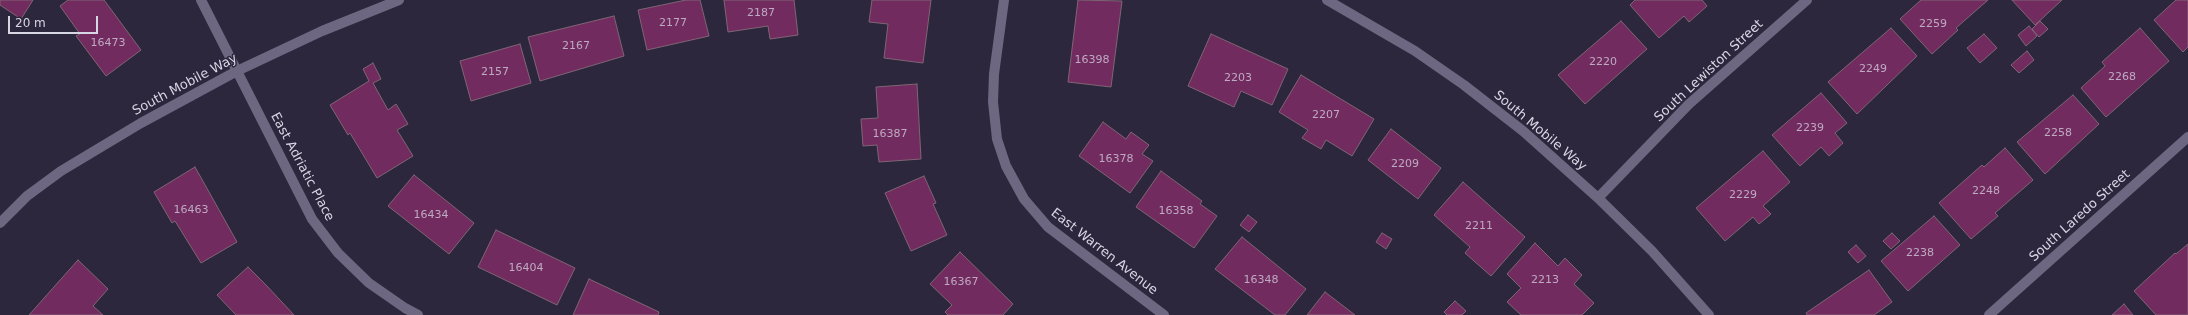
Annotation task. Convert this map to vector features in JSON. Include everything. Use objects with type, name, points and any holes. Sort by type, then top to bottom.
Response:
[{"type":"street","name":"East Adriatic Place","points":[[201,0],[312,219],[338,253],[369,283],[405,308],[418,315]]},
{"type":"street","name":"South Mobile Way","points":[[0,223],[27,196],[61,171],[140,123],[237,71],[322,31],[399,0]]},
{"type":"street","name":"East Warren Avenue","points":[[1004,0],[994,74],[993,102],[997,139],[1006,166],[1024,199],[1048,227],[1164,315]]},
{"type":"street","name":"South Mobile Way","points":[[1328,0],[1415,51],[1464,84],[1523,131],[1598,198],[1652,251],[1709,315]]},
{"type":"street","name":"South Lewiston Street","points":[[1598,198],[1689,104],[1807,0]]},
{"type":"street","name":"South Laredo Street","points":[[1989,315],[2188,137]]},
{"type":"building","points":[[0,0],[33,0],[21,19],[0,5]]},
{"type":"building","points":[[68,0],[104,0],[141,50],[106,76],[76,36],[80,34],[60,6]]},
{"type":"building","points":[[686,0],[700,0],[709,36],[647,50],[638,10]]},
{"type":"building","points":[[724,0],[794,0],[798,35],[770,39],[768,26],[728,32]]},
{"type":"building","points":[[872,0],[931,0],[923,63],[884,58],[888,24],[869,22]]},
{"type":"building","points":[[1078,0],[1122,1],[1111,87],[1068,82]]},
{"type":"building","points":[[1635,0],[1702,0],[1707,6],[1689,22],[1684,16],[1659,38],[1630,5]]},
{"type":"building","points":[[1921,0],[1988,0],[1956,28],[1958,30],[1932,54],[1900,19]]},
{"type":"building","points":[[2012,0],[2062,0],[2035,25]]},
{"type":"building","points":[[2176,0],[2188,0],[2188,47],[2183,52],[2154,20]]},
{"type":"building","points":[[614,16],[624,56],[540,81],[528,37]]},
{"type":"building","points":[[1621,21],[1647,49],[1585,104],[1558,75]]},
{"type":"building","points":[[2040,21],[2048,29],[2039,37],[2032,29]]},
{"type":"building","points":[[2029,26],[2037,36],[2026,46],[2018,35]]},
{"type":"building","points":[[1891,28],[1917,56],[1857,114],[1828,82]]},
{"type":"building","points":[[2140,28],[2169,61],[2106,117],[2081,88],[2105,66],[2102,62]]},
{"type":"building","points":[[1211,34],[1288,69],[1272,105],[1241,91],[1234,107],[1188,86]]},
{"type":"building","points":[[1984,34],[1997,48],[1980,63],[1967,48]]},
{"type":"building","points":[[520,44],[531,83],[471,101],[460,61]]},
{"type":"building","points":[[2027,51],[2034,60],[2019,73],[2011,65]]},
{"type":"building","points":[[373,63],[381,79],[373,83],[388,110],[396,104],[408,124],[397,130],[413,156],[377,178],[350,133],[348,135],[330,105],[369,81],[363,69]]},
{"type":"building","points":[[1301,75],[1374,119],[1352,156],[1326,140],[1321,149],[1302,138],[1308,130],[1279,112]]},
{"type":"building","points":[[917,84],[921,159],[879,162],[877,145],[863,146],[861,119],[878,118],[876,87]]},
{"type":"building","points":[[1821,93],[1847,123],[1835,133],[1843,143],[1829,156],[1821,147],[1800,166],[1772,135]]},
{"type":"building","points":[[2073,95],[2099,124],[2045,174],[2017,142]]},
{"type":"building","points":[[1103,122],[1126,139],[1131,132],[1149,145],[1142,154],[1153,161],[1130,193],[1079,156]]},
{"type":"building","points":[[1391,129],[1441,168],[1418,199],[1368,160]]},
{"type":"building","points":[[2005,148],[2033,180],[1995,213],[1998,216],[1971,239],[1939,203],[1982,165],[1984,167]]},
{"type":"building","points":[[1763,151],[1790,182],[1763,206],[1771,214],[1759,224],[1753,217],[1725,241],[1696,208]]},
{"type":"building","points":[[195,167],[237,242],[201,263],[175,221],[172,223],[154,192]]},
{"type":"building","points":[[1161,171],[1202,201],[1200,204],[1217,216],[1194,248],[1136,207]]},
{"type":"building","points":[[414,175],[474,223],[449,254],[388,206]]},
{"type":"building","points":[[924,176],[936,203],[933,204],[947,235],[911,251],[885,193]]},
{"type":"building","points":[[1463,182],[1525,237],[1491,276],[1465,253],[1470,247],[1434,215]]},
{"type":"building","points":[[1248,215],[1257,222],[1249,232],[1240,225]]},
{"type":"building","points":[[1934,216],[1960,245],[1908,291],[1881,261]]},
{"type":"building","points":[[496,230],[575,268],[557,305],[478,267]]},
{"type":"building","points":[[1382,233],[1392,239],[1386,249],[1376,242]]},
{"type":"building","points":[[1892,233],[1900,241],[1891,249],[1883,241]]},
{"type":"building","points":[[1242,237],[1306,289],[1285,315],[1275,315],[1215,269]]},
{"type":"building","points":[[1535,243],[1558,266],[1565,258],[1582,275],[1574,284],[1594,303],[1582,315],[1521,315],[1507,302],[1521,288],[1507,274]]},
{"type":"building","points":[[2188,244],[2188,315],[2156,315],[2134,291],[2175,253],[2176,254]]},
{"type":"building","points":[[1856,245],[1866,256],[1858,263],[1848,252]]},
{"type":"building","points":[[960,252],[1013,304],[1003,315],[948,315],[945,312],[952,305],[930,284]]},
{"type":"building","points":[[78,260],[108,289],[93,306],[103,315],[29,315]]},
{"type":"building","points":[[248,267],[294,315],[236,315],[217,295]]},
{"type":"building","points":[[1869,270],[1892,302],[1874,315],[1807,315],[1806,313]]},
{"type":"building","points":[[589,279],[659,312],[658,315],[573,315]]},
{"type":"building","points":[[1325,292],[1355,315],[1307,315]]},
{"type":"building","points":[[1455,301],[1466,311],[1462,315],[1447,315],[1444,312]]},
{"type":"building","points":[[2124,304],[2133,315],[2112,315]]}]
